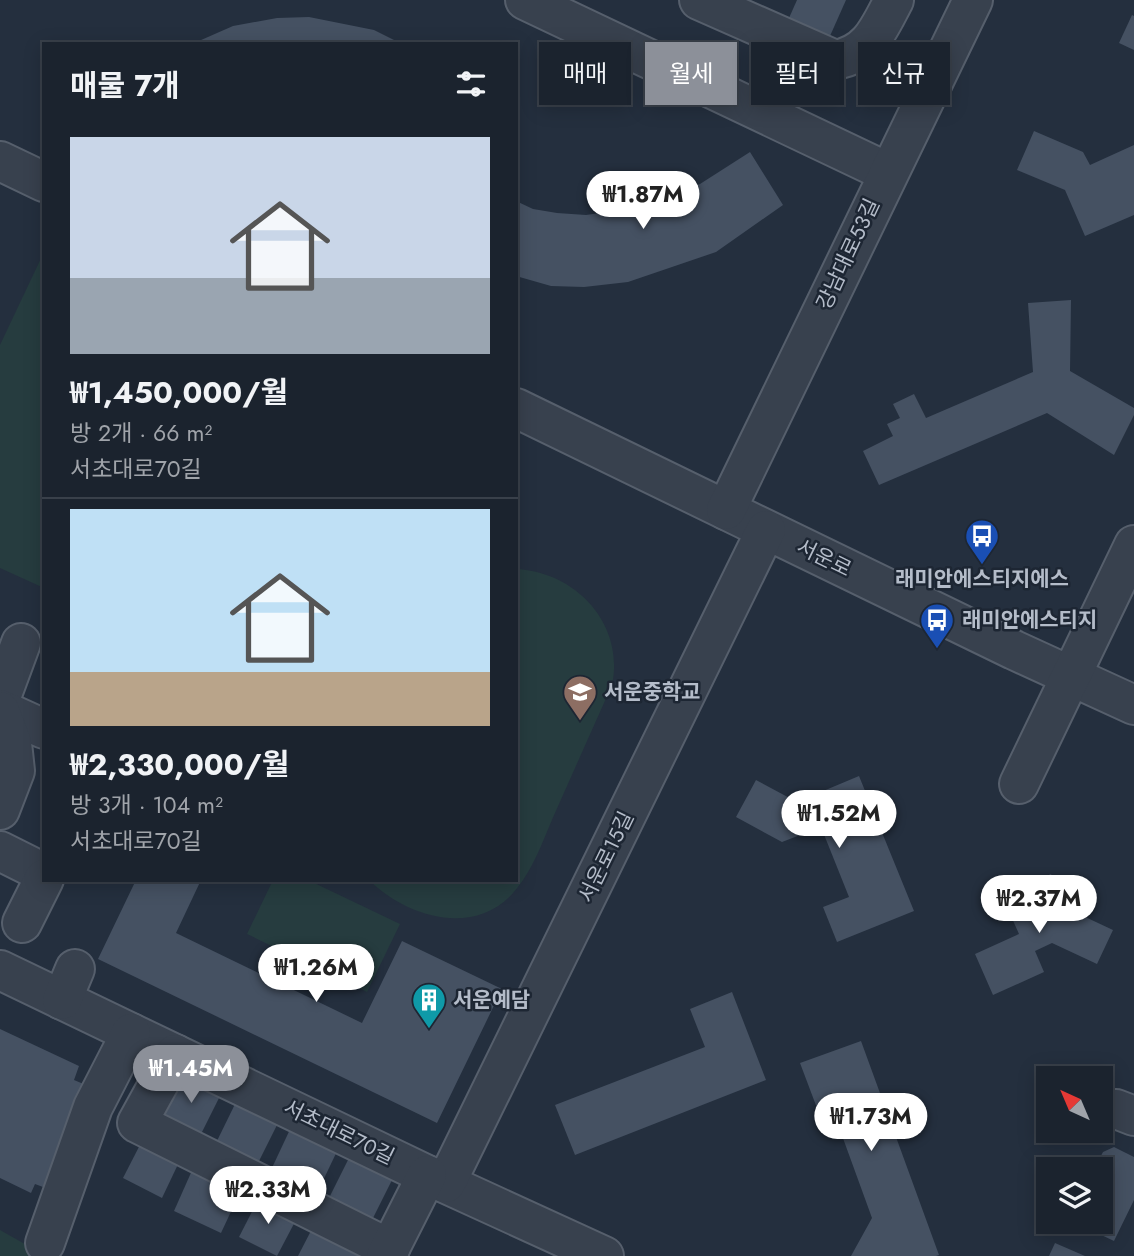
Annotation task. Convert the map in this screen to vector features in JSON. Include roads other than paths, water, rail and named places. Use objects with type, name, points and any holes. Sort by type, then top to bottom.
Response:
[{"type":"street","points":[[525,0],[887,173]]},
{"type":"street","points":[[699,0],[835,60],[856,54],[872,41],[894,0]]},
{"type":"street","name":"강남대로53길","points":[[726,510],[973,0]]},
{"type":"street","points":[[0,161],[42,181]]},
{"type":"street","name":"서운로","points":[[518,409],[1134,705]]},
{"type":"street","name":"서운로15길","points":[[175,1054],[137,1123],[388,1252],[436,1179],[766,530]]},
{"type":"street","points":[[1019,784],[1134,545]]},
{"type":"street","points":[[0,700],[22,643]]},
{"type":"street","points":[[0,710],[42,728]]},
{"type":"street","points":[[0,710],[15,760],[4,789]]},
{"type":"street","points":[[0,851],[42,872]]},
{"type":"street","points":[[22,923],[42,882]]},
{"type":"street","name":"서초대로70길","points":[[0,970],[69,984],[131,1033],[604,1256]]},
{"type":"street","points":[[45,1243],[93,1107],[131,1033]]},
{"type":"place","name":"래미안에스티지에스","points":[[982,566]]},
{"type":"place","name":"래미안에스티지","points":[[937,650]]},
{"type":"place","name":"서운중학교","points":[[580,722]]},
{"type":"place","name":"서운예담","points":[[429,1030]]}]
